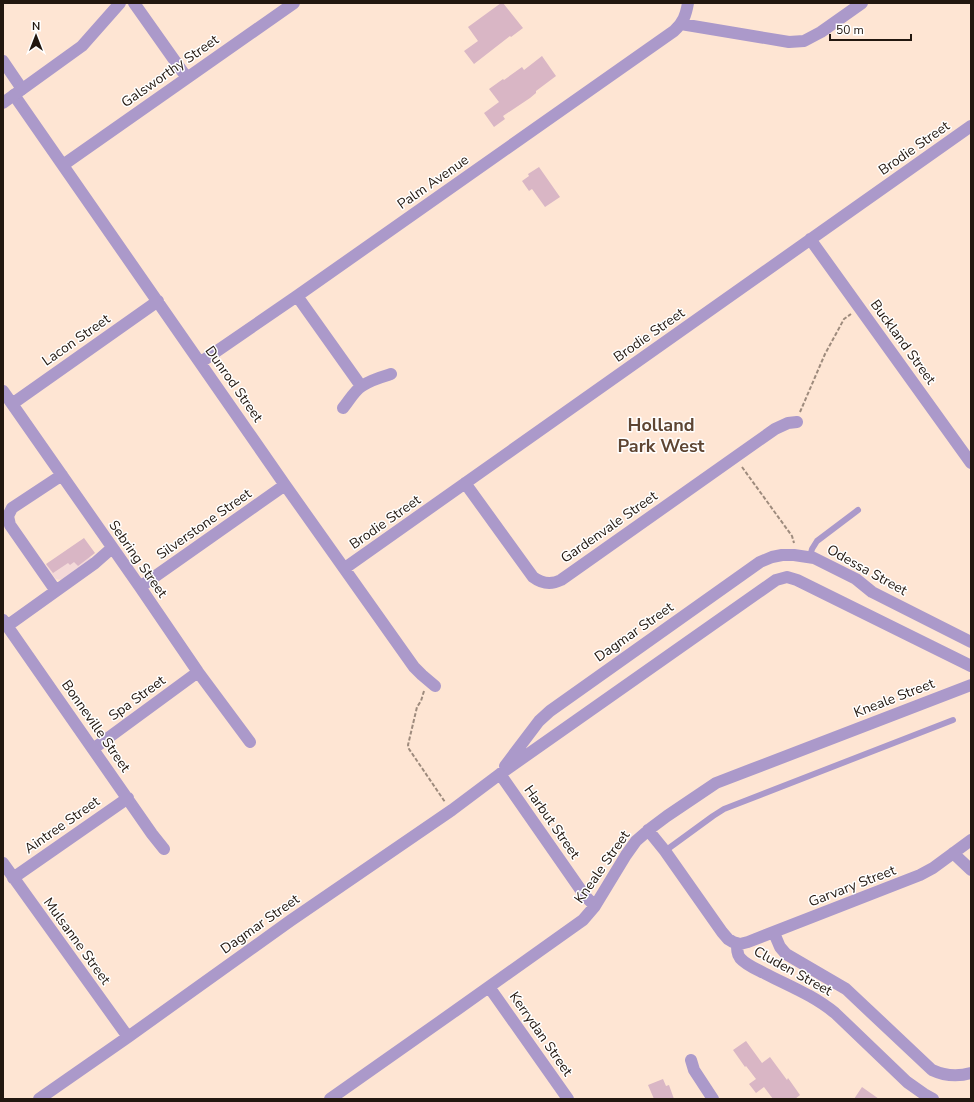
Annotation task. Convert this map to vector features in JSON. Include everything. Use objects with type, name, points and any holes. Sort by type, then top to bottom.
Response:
[{"type":"street","points":[[3,103],[82,46],[120,3]]},
{"type":"street","points":[[134,3],[187,78]]},
{"type":"street","name":"Galsworthy Street","points":[[63,165],[294,3]]},
{"type":"street","points":[[688,3],[685,16],[681,24],[789,42],[804,41],[821,32],[862,3]]},
{"type":"street","name":"Palm Avenue","points":[[201,362],[674,31],[681,24]]},
{"type":"street","name":"Dunrod Street","points":[[3,61],[18,92],[63,165],[285,485],[414,667],[431,683]]},
{"type":"street","name":"Brodie Street","points":[[345,568],[971,126]]},
{"type":"street","name":"Buckland Street","points":[[810,239],[971,463]]},
{"type":"street","points":[[297,296],[361,386]]},
{"type":"street","name":"Lacon Street","points":[[12,404],[158,301]]},
{"type":"street","points":[[343,408],[361,386],[391,374]]},
{"type":"street","name":"Sebring Street","points":[[3,391],[198,672],[250,742]]},
{"type":"street","name":"Gardenvale Street","points":[[465,483],[533,577],[543,582],[551,583],[561,580],[775,429],[782,425],[796,422]]},
{"type":"street","points":[[56,591],[10,525],[8,516],[12,508],[62,475]]},
{"type":"street","name":"Silverstone Street","points":[[140,587],[285,485]]},
{"type":"street","points":[[5,623],[56,591],[95,563],[112,548]]},
{"type":"street","name":"Dagmar Street","points":[[500,774],[539,721],[555,707],[760,562],[767,558],[776,556],[793,555],[810,557]]},
{"type":"street","name":"Odessa Street","points":[[810,557],[856,579],[872,592],[971,642]]},
{"type":"street","name":"Dagmar Street","points":[[39,1099],[290,921],[452,810],[500,774],[772,582],[784,578],[797,580],[971,666]]},
{"type":"street","name":"Bonneville Street","points":[[5,623],[164,849]]},
{"type":"street","name":"Spa Street","points":[[93,749],[198,672]]},
{"type":"street","name":"Kneale Street","points":[[330,1099],[583,920],[595,906],[631,848],[648,830],[696,795],[716,783],[971,684]]},
{"type":"street","name":"Harbut Street","points":[[500,774],[585,896],[595,906]]},
{"type":"street","name":"Aintree Street","points":[[13,878],[128,798]]},
{"type":"street","name":"Cluden Street","points":[[648,830],[665,851],[722,932],[730,940],[737,943],[738,955],[744,962],[823,1003],[907,1082],[933,1099]]},
{"type":"street","name":"Garvary Street","points":[[737,943],[748,942],[774,933],[916,877],[928,871],[971,840]]},
{"type":"street","points":[[953,853],[971,870]]},
{"type":"street","name":"Mulsanne Street","points":[[3,863],[128,1037]]},
{"type":"street","name":"Cluden Street","points":[[774,933],[780,947],[786,954],[846,988],[932,1070],[954,1076],[971,1073]]},
{"type":"street","name":"Kerrydan Street","points":[[489,987],[568,1099]]},
{"type":"street","points":[[691,1060],[694,1070],[713,1099]]},
{"type":"lane","name":"Odessa Street","points":[[810,557],[812,549],[817,542],[858,510]]},
{"type":"lane","points":[[665,851],[724,809],[953,720]]},
{"type":"path","points":[[796,422],[825,354],[844,319],[860,308]]},
{"type":"path","points":[[735,458],[792,536],[794,542],[793,555]]},
{"type":"path","points":[[431,683],[417,707],[408,745],[409,749],[452,810]]},
{"type":"shaded area","points":[[80,541],[92,560],[63,580],[56,579],[46,565]]},
{"type":"building","points":[[503,3],[523,28],[511,37],[510,36],[474,64],[464,51],[478,41],[468,27]]},
{"type":"building","points":[[542,56],[556,76],[536,91],[536,93],[530,98],[503,116],[505,119],[494,127],[484,113],[499,102],[489,89],[522,67],[524,70]]},
{"type":"building","points":[[539,167],[560,197],[545,207],[532,189],[529,191],[522,181],[529,176],[528,174]]},
{"type":"building","points":[[84,538],[95,553],[78,566],[74,562],[70,565],[68,563],[53,573],[46,564]]},
{"type":"building","points":[[746,1041],[762,1063],[770,1057],[800,1095],[795,1099],[773,1099],[764,1087],[756,1093],[749,1084],[756,1079],[733,1050]]},
{"type":"building","points":[[663,1079],[666,1086],[669,1085],[674,1099],[654,1099],[648,1085]]},
{"type":"building","points":[[862,1087],[879,1099],[854,1099]]},
{"type":"district","name":"Holland Park West","points":[[661,435]]}]
